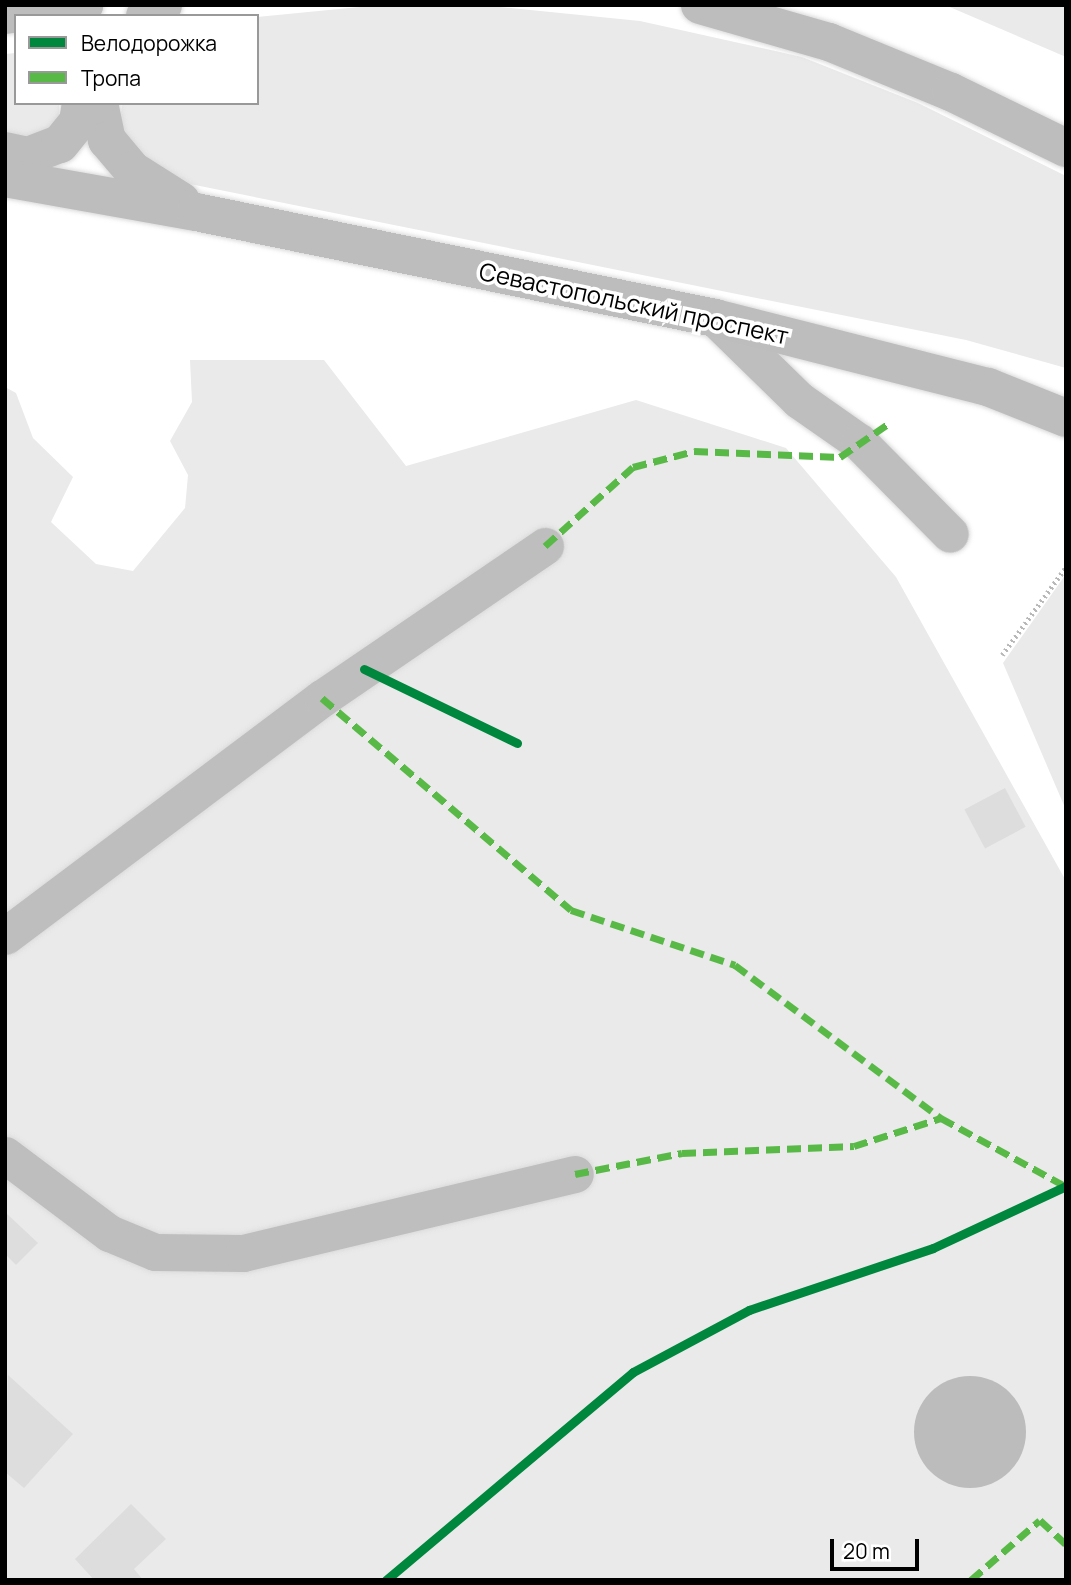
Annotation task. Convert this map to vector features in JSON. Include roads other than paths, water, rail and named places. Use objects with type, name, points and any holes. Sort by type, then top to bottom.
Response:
[{"type":"main road","points":[[29,14],[84,5]]},
{"type":"main road","points":[[700,5],[829,42],[951,92],[1066,148]]},
{"type":"main road","points":[[5,151],[28,156],[60,144],[78,122],[81,105]]},
{"type":"main road","name":"Севастопольский проспект","points":[[99,105],[107,140],[132,170],[196,212]]},
{"type":"main road","name":"Севастопольский проспект","points":[[5,177],[196,212],[715,318],[988,387],[1066,418]]},
{"type":"lane","points":[[715,318],[799,400],[859,442],[950,534]]},
{"type":"lane","points":[[988,387],[1066,396]]},
{"type":"lane","points":[[5,936],[364,669],[545,545]]},
{"type":"lane","points":[[5,1155],[109,1233],[155,1252],[243,1253],[575,1174]]}]
